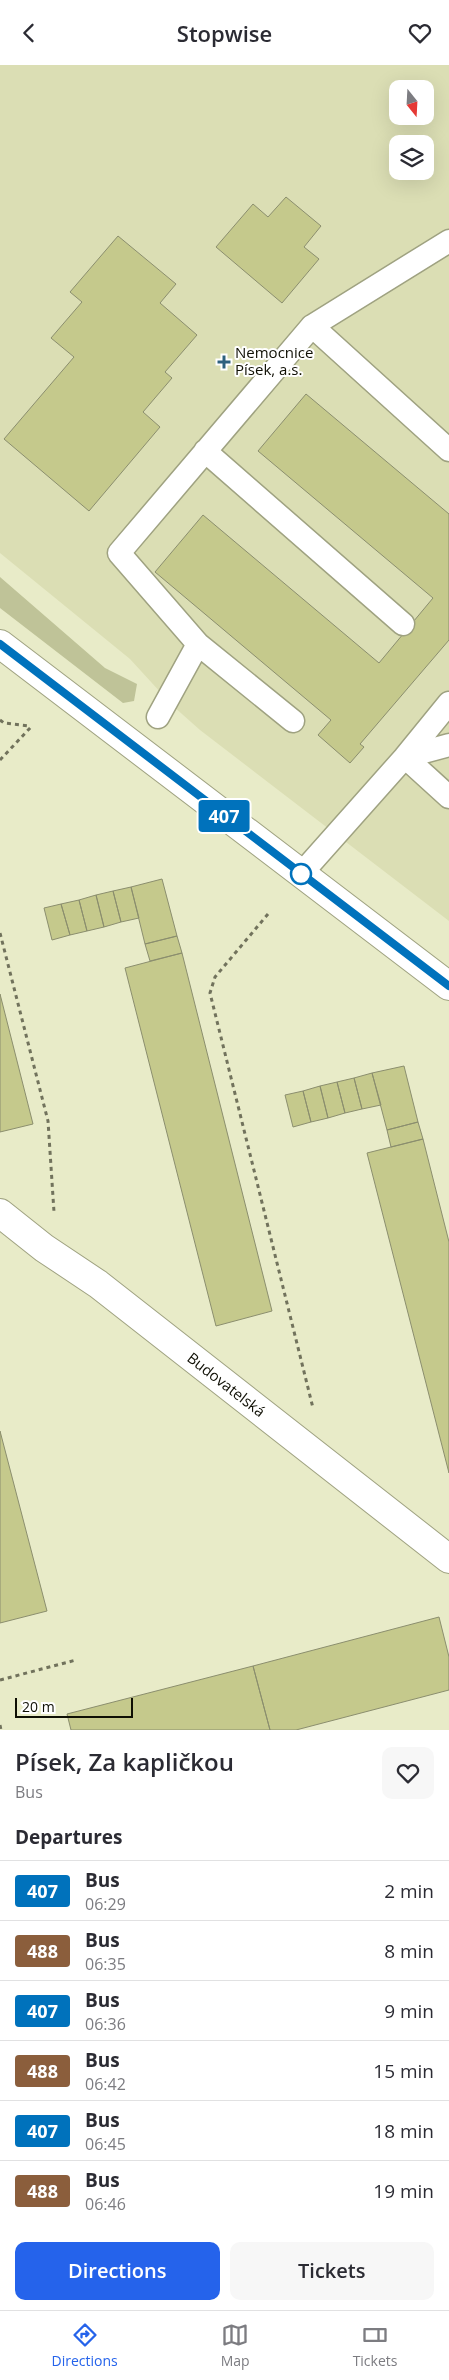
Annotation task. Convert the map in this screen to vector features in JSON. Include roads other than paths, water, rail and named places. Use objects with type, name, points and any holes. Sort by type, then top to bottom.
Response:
[{"type":"street","points":[[0,644],[449,986]]},
{"type":"street","name":"Budovatelská","points":[[0,1213],[44,1248],[98,1284],[449,1559]]},
{"type":"lane","points":[[293,721],[198,644],[119,553],[312,326],[449,241]]},
{"type":"lane","points":[[312,326],[449,450]]},
{"type":"lane","points":[[205,451],[403,624]]},
{"type":"lane","points":[[158,717],[198,644]]},
{"type":"lane","points":[[301,874],[405,757],[449,703]]},
{"type":"lane","points":[[405,757],[449,745]]},
{"type":"lane","points":[[405,757],[449,797]]},
{"type":"place","name":"Nemocnice Písek, a.s.","points":[[224,362]]}]
